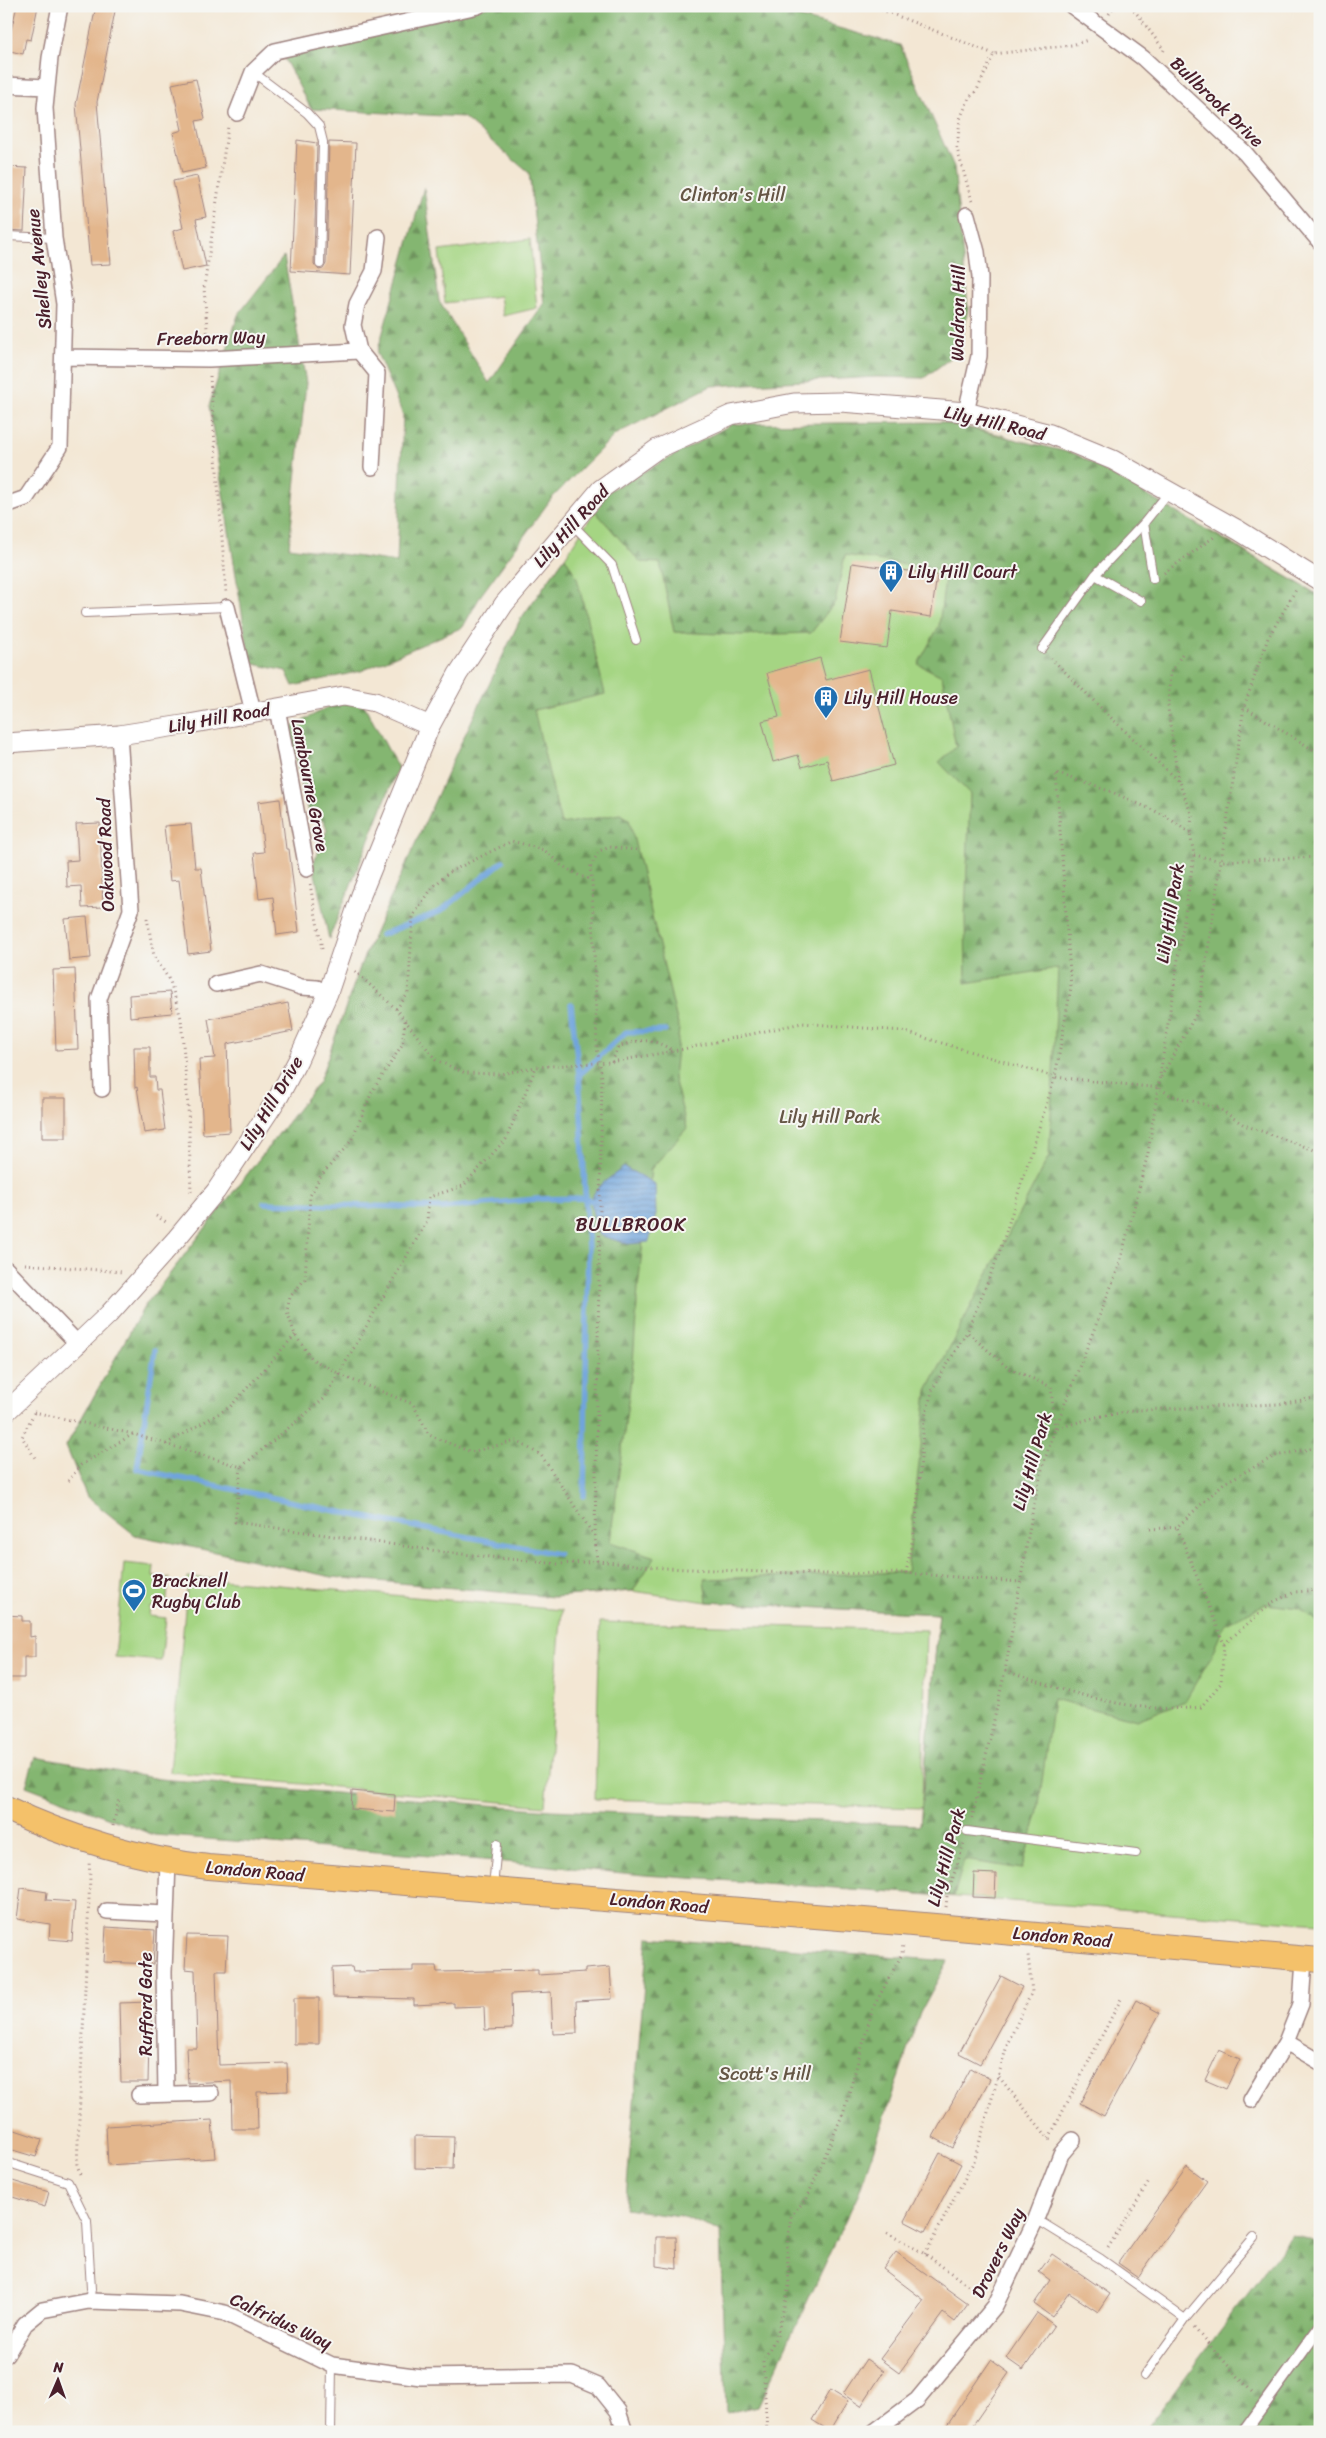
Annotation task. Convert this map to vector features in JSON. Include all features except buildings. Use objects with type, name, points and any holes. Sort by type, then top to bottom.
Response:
[{"type":"main road","name":"London Road","points":[[6,1808],[76,1835],[168,1862],[239,1870],[493,1890],[945,1919],[1312,1960]]},
{"type":"street","name":"Shelley Avenue","points":[[6,505],[26,498],[60,447],[64,304],[54,238],[48,175],[45,108],[46,87],[60,6]]},
{"type":"street","points":[[236,113],[253,72],[275,51],[478,6]]},
{"type":"street","name":"Bullbrook Drive","points":[[1072,6],[1153,68],[1245,153],[1320,242]]},
{"type":"street","points":[[6,85],[46,87]]},
{"type":"street","name":"Waldron Hill","points":[[966,412],[979,356],[980,277],[971,212]]},
{"type":"street","points":[[372,467],[377,373],[359,350],[353,325],[358,304],[374,270],[378,236]]},
{"type":"street","name":"Freeborn Way","points":[[64,357],[209,359],[359,350]]},
{"type":"street","name":"Lily Hill Road","points":[[6,743],[119,735],[344,696],[376,702],[430,726],[482,634],[529,572],[601,489],[657,449],[731,415],[794,403],[841,402],[966,412],[1081,445],[1170,491],[1313,577]]},
{"type":"street","points":[[227,606],[253,712]]},
{"type":"street","name":"Lambourne Grove","points":[[276,708],[307,869]]},
{"type":"street","name":"Lily Hill Drive","points":[[6,1412],[79,1344],[177,1238],[216,1191],[279,1096],[298,1060],[328,992],[361,895],[430,726]]},
{"type":"street","name":"Oakwood Road","points":[[102,1089],[99,999],[130,910],[119,735]]},
{"type":"street","points":[[216,984],[260,974],[328,992]]},
{"type":"street","points":[[6,1269],[79,1344]]},
{"type":"street","name":"Rufford Gate","points":[[166,2094],[165,1914],[168,1862]]},
{"type":"street","points":[[107,1911],[165,1914]]},
{"type":"street","points":[[1251,2100],[1286,2042],[1301,2004],[1312,1960]]},
{"type":"street","points":[[1286,2042],[1320,2062]]},
{"type":"street","points":[[139,2095],[211,2093]]},
{"type":"street","name":"Drovers Way","points":[[874,2432],[917,2400],[996,2306],[1036,2219],[1061,2154],[1073,2140]]},
{"type":"street","name":"Calfridus Way","points":[[6,2355],[25,2324],[42,2310],[89,2301],[180,2304],[225,2313],[332,2365],[422,2376],[572,2375],[598,2386],[618,2411],[625,2432]]},
{"type":"street","points":[[1244,2432],[1307,2342],[1320,2327]]},
{"type":"lane","points":[[253,72],[307,113],[319,126],[323,142],[320,264]]},
{"type":"lane","points":[[6,236],[54,238]]},
{"type":"lane","points":[[1042,649],[1094,575],[1144,523],[1170,491]]},
{"type":"lane","points":[[1144,523],[1153,579]]},
{"type":"lane","points":[[571,524],[612,565],[636,640]]},
{"type":"lane","points":[[1094,575],[1141,601]]},
{"type":"lane","points":[[85,613],[227,606]]},
{"type":"lane","points":[[967,1832],[1136,1853]]},
{"type":"lane","points":[[493,1890],[497,1844]]},
{"type":"lane","points":[[6,2162],[68,2182],[87,2220],[91,2289],[89,2301]]},
{"type":"lane","points":[[1036,2219],[1101,2259],[1185,2319]]},
{"type":"lane","points":[[1144,2376],[1185,2319],[1254,2237]]},
{"type":"lane","points":[[331,2432],[332,2365]]},
{"type":"path","points":[[872,6],[994,54],[1072,45],[1089,39]]},
{"type":"path","points":[[1108,15],[1114,6]]},
{"type":"path","points":[[1131,6],[1164,50],[1153,68]]},
{"type":"path","points":[[971,212],[957,149],[960,119],[969,98],[977,90],[994,54]]},
{"type":"path","points":[[227,606],[204,288],[227,128],[236,113]]},
{"type":"path","points":[[1153,579],[1214,537],[1222,541]]},
{"type":"path","points":[[1160,1080],[1199,1009],[1244,707],[1268,638],[1313,577]]},
{"type":"path","name":"Lily Hill Park","points":[[945,1919],[947,1896],[967,1832],[1006,1671],[1032,1508],[1055,1429],[1119,1266],[1148,1153],[1194,856],[1190,833],[1192,816],[1179,782],[1042,649]]},
{"type":"path","points":[[1179,782],[1168,708],[1170,674],[1184,651]]},
{"type":"path","points":[[1244,707],[1320,754]]},
{"type":"path","points":[[906,1573],[916,1522],[924,1420],[933,1388],[967,1332],[998,1254],[1055,1077],[1071,987],[1056,773],[1112,792],[1164,815],[1190,833]]},
{"type":"path","points":[[396,1008],[408,994],[412,916],[433,887],[448,873],[512,841],[544,850],[561,865],[580,876],[592,880]]},
{"type":"path","points":[[597,1561],[595,1538],[602,1078],[597,1048],[592,880],[590,868],[599,851],[610,847],[636,850]]},
{"type":"path","points":[[1194,856],[1222,861],[1320,857]]},
{"type":"path","points":[[307,869],[323,953]]},
{"type":"path","points":[[130,899],[144,905],[154,956],[170,981],[181,1018],[188,1106],[191,1194],[193,1196]]},
{"type":"path","points":[[354,970],[364,977],[396,1008],[436,1060],[465,1073],[501,1074],[536,1067],[611,1062],[674,1051],[802,1023],[902,1031],[1055,1077],[1159,1088],[1170,1095],[1218,1108],[1244,1125],[1320,1152]]},
{"type":"path","points":[[405,1021],[402,1044],[372,1092],[351,1140],[320,1177],[310,1196],[305,1279],[290,1297],[286,1311],[296,1334],[312,1359],[339,1374],[413,1404],[429,1435],[471,1452],[516,1441],[541,1455],[595,1538]]},
{"type":"path","points":[[611,1062],[618,1047],[636,1040],[657,1041],[674,1051]]},
{"type":"path","points":[[536,1067],[506,1140],[464,1186],[429,1197],[427,1221],[325,1398],[241,1466],[235,1522],[452,1553],[558,1564],[597,1561],[664,1568],[816,1574],[906,1573],[1019,1582]]},
{"type":"path","points":[[156,1216],[171,1225]]},
{"type":"path","points":[[24,1264],[122,1271],[128,1274]]},
{"type":"path","points":[[967,1332],[1007,1367],[1051,1387],[1055,1429],[1096,1417],[1138,1410],[1279,1404],[1320,1397]]},
{"type":"path","points":[[165,1444],[230,1407],[296,1334]]},
{"type":"path","points":[[6,1360],[7,1385],[9,1388]]},
{"type":"path","points":[[34,1458],[22,1437],[34,1412],[133,1434],[241,1466]]},
{"type":"path","points":[[68,1481],[81,1465],[133,1434]]},
{"type":"path","points":[[1150,1529],[1177,1527],[1224,1483],[1275,1456],[1320,1447]]},
{"type":"path","points":[[1006,1671],[1065,1690],[1138,1708],[1173,1711],[1201,1707],[1221,1683],[1224,1644],[1177,1527]]},
{"type":"path","points":[[1224,1644],[1273,1602],[1295,1592],[1320,1590]]},
{"type":"path","points":[[112,1831],[119,1799]]},
{"type":"path","points":[[83,2183],[77,2164],[90,1886],[89,1860]]},
{"type":"path","points":[[767,2432],[763,2361],[777,2335],[789,2286],[787,2247],[791,2216],[808,2198],[844,2111],[873,2008],[902,1954],[904,1942],[902,1935]]},
{"type":"path","points":[[925,2254],[974,2161],[1008,2042],[1032,1992],[1027,1946]]},
{"type":"path","points":[[1048,2138],[1121,1999]]},
{"type":"path","points":[[999,2077],[1061,2154]]},
{"type":"path","points":[[1101,2259],[1149,2182]]},
{"type":"path","points":[[886,2233],[925,2254],[996,2306]]},
{"type":"path","points":[[1185,2319],[1264,2405]]},
{"type":"green space","name":"Clinton's Hill","points":[[489,6],[759,6],[900,45],[954,167],[968,308],[960,351],[924,378],[877,377],[711,386],[616,434],[551,499],[481,595],[463,627],[361,671],[293,686],[286,671],[250,663],[209,406],[238,315],[284,256],[306,383],[289,547],[397,562],[403,415],[377,353],[424,187],[439,301],[489,383],[544,304],[529,173],[463,117],[311,109],[284,58]]},
{"type":"green space","points":[[530,239],[537,308],[503,316],[500,296],[445,303],[439,251]]},
{"type":"green space","name":"Lily Hill Park","points":[[942,422],[1003,435],[1214,533],[1320,596],[1320,1924],[916,1894],[922,1808],[595,1799],[600,1622],[926,1630],[922,1801],[939,1614],[707,1602],[633,1591],[87,1497],[66,1446],[144,1307],[319,1082],[363,959],[520,620],[595,511]]},
{"type":"green space","points":[[942,422],[1076,454],[1320,596],[1320,1626],[1300,1608],[1265,1604],[1225,1624],[1209,1660],[1185,1701],[1137,1720],[1053,1699],[1038,1811],[1022,1869],[964,1860],[954,1896],[644,1875],[496,1861],[154,1835],[26,1786],[35,1757],[160,1779],[551,1810],[920,1825],[939,1614],[707,1602],[704,1579],[907,1572],[927,1391],[1049,1156],[1058,968],[966,983],[965,915],[970,794],[939,762],[956,747],[942,676],[918,664],[939,626],[946,571],[845,555],[835,602],[811,633],[743,635],[674,632],[660,563],[640,562],[595,511],[610,490],[732,424]]},
{"type":"green space","points":[[565,557],[577,578],[605,694],[534,710],[561,824],[620,814],[629,819],[679,1029],[674,1078],[687,1128],[651,1169],[638,1288],[633,1363],[610,1542],[655,1557],[633,1591],[554,1597],[332,1577],[135,1535],[87,1497],[66,1446],[144,1307],[319,1082],[363,959],[459,747],[520,620]]},
{"type":"green space","points":[[362,701],[398,768],[329,939],[313,864],[327,830],[324,821],[309,817],[289,728],[330,706]]},
{"type":"green space","name":"Bracknell Rugby Club","points":[[124,1563],[154,1566],[153,1577],[169,1578],[166,1608],[150,1607],[149,1616],[166,1618],[161,1661],[115,1657]]},
{"type":"green space","points":[[188,1577],[562,1610],[545,1806],[170,1772]]},
{"type":"green space","name":"Scott's Hill","points":[[648,1937],[948,1961],[920,2013],[859,2192],[758,2406],[726,2413],[720,2231],[681,2216],[625,2209]]},
{"type":"green space","points":[[1292,2235],[1320,2242],[1320,2432],[1144,2432]]},
{"type":"water","points":[[624,1167],[655,1184],[656,1214],[649,1242],[628,1244],[599,1235],[592,1210],[594,1195],[597,1189]]},
{"type":"waterway","points":[[381,935],[441,911],[503,861]]},
{"type":"waterway","points":[[571,1004],[579,1075],[588,1248],[584,1496]]},
{"type":"waterway","points":[[579,1075],[626,1032],[665,1031]]},
{"type":"waterway","points":[[264,1203],[442,1208],[537,1199],[585,1198],[592,1201]]},
{"type":"waterway","points":[[155,1350],[137,1469],[379,1520],[558,1554]]},
{"type":"place","name":"Lily Hill Court","points":[[891,593]]},
{"type":"place","name":"Lily Hill House","points":[[826,719]]},
{"type":"place","name":"Bracknell Rugby Club","points":[[134,1612]]},
{"type":"district","name":"BULLBROOK","points":[[631,1224]]}]
